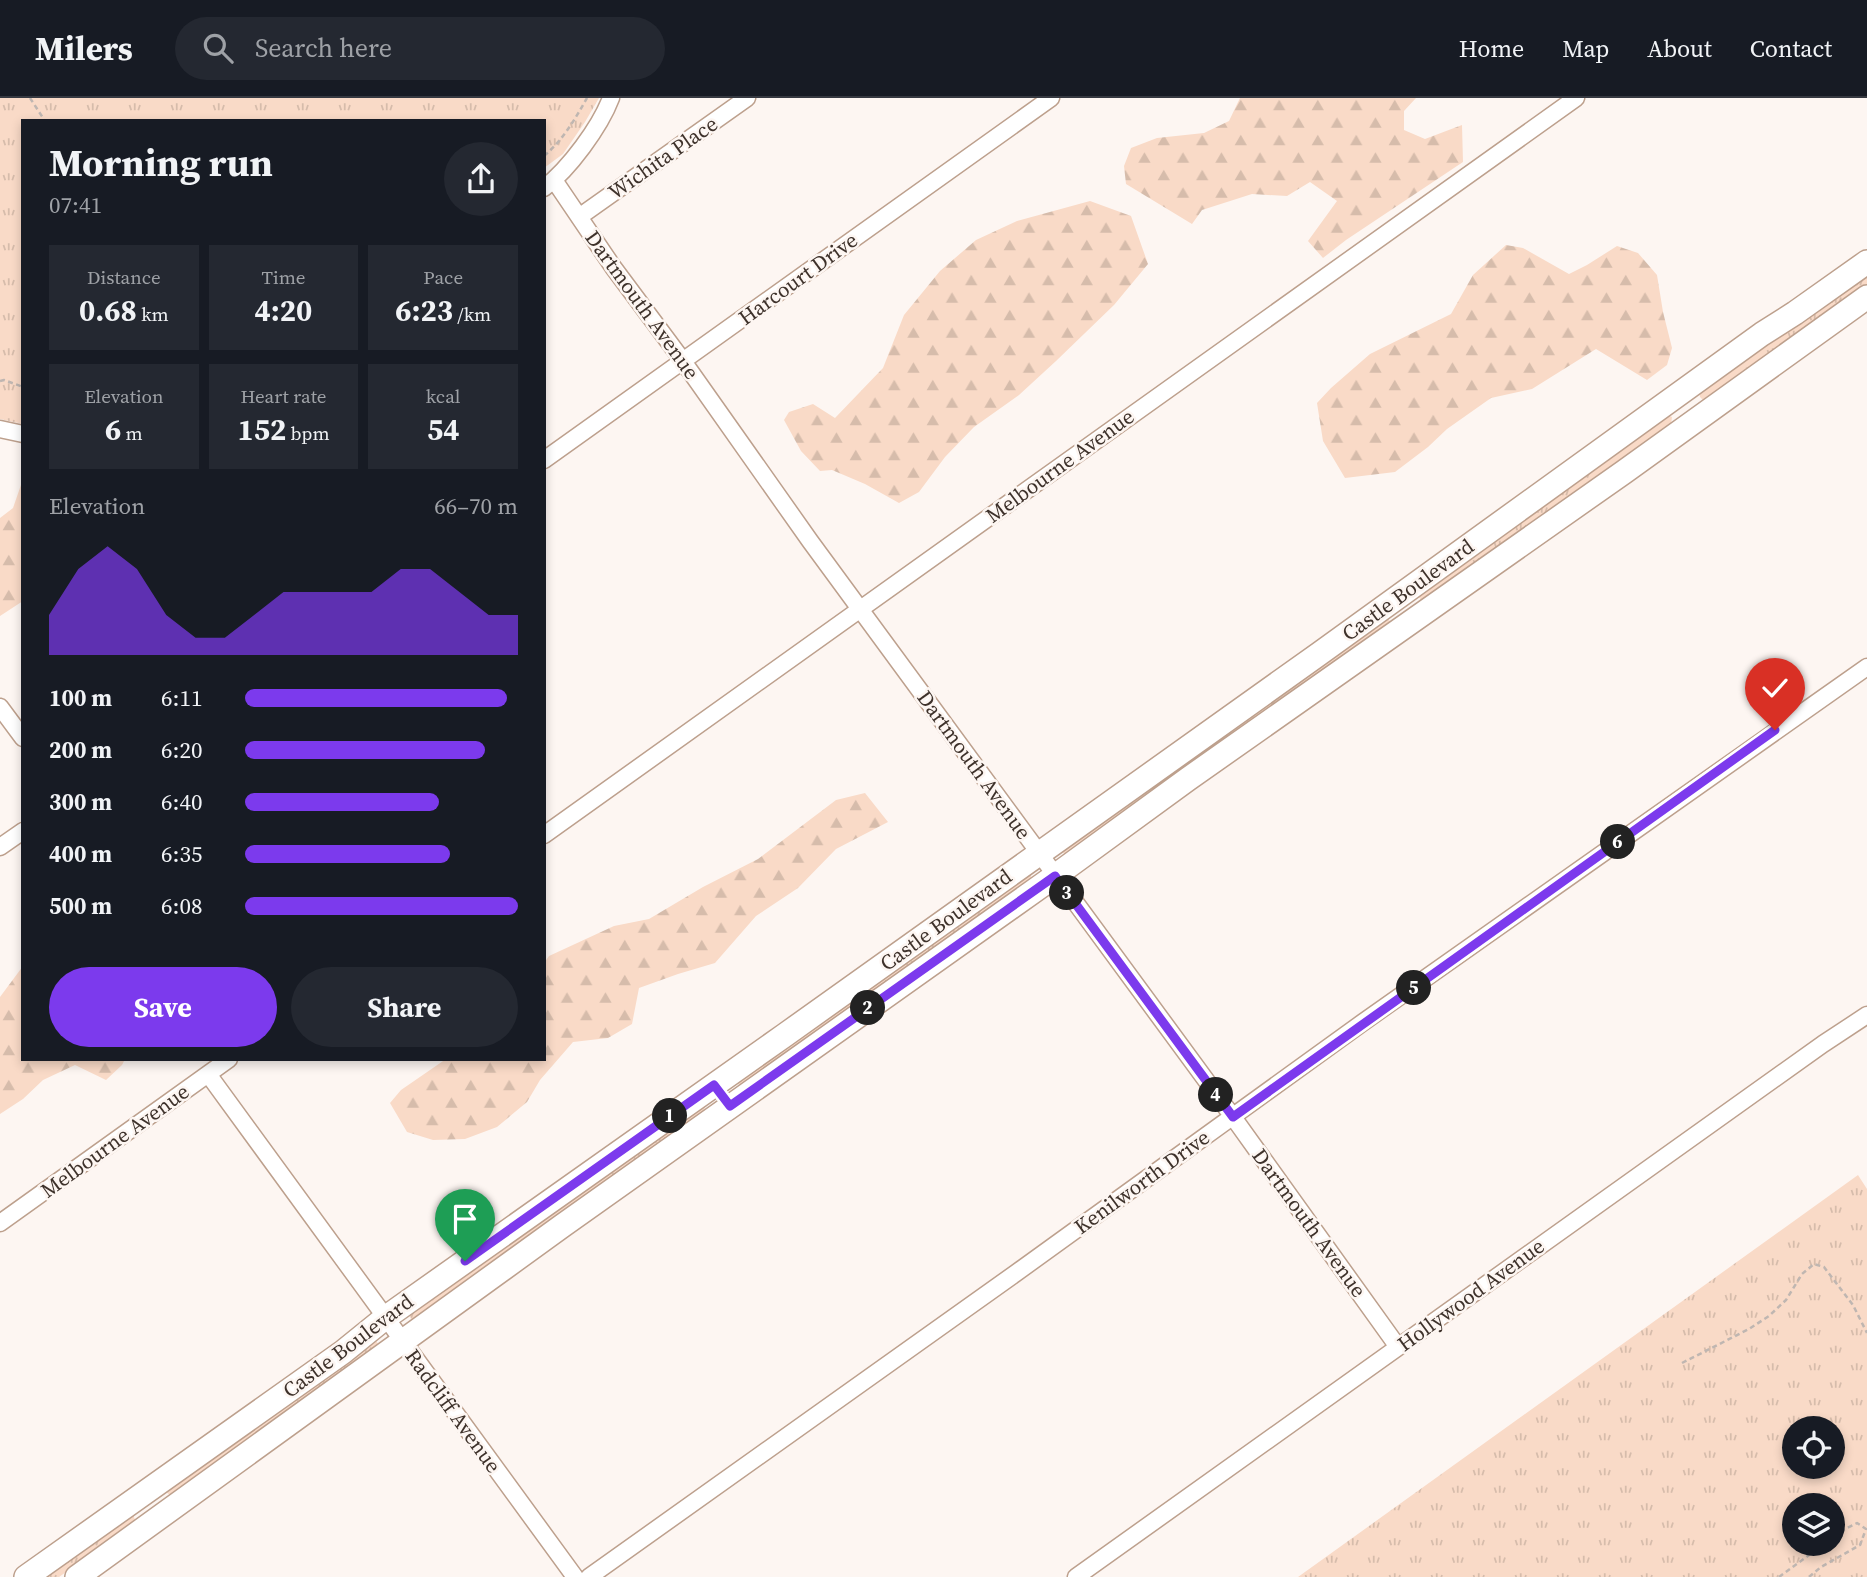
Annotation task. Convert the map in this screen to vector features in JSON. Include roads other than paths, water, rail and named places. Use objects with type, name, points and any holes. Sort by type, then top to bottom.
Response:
[{"type":"street","points":[[549,184],[593,134],[611,98]]},
{"type":"street","name":"Wichita Place","points":[[579,217],[747,98]]},
{"type":"street","name":"Harcourt Drive","points":[[546,459],[1051,98]]},
{"type":"street","name":"Melbourne Avenue","points":[[546,834],[1576,98]]},
{"type":"street","name":"Dartmouth Avenue","points":[[549,184],[579,217],[861,610],[1398,1347]]},
{"type":"street","name":"Castle Boulevard","points":[[26,1577],[1867,262]]},
{"type":"street","name":"Castle Boulevard","points":[[77,1577],[730,1106],[1867,297]]},
{"type":"street","points":[[1679,394],[1697,419]]},
{"type":"street","points":[[0,429],[21,434]]},
{"type":"street","points":[[1400,596],[1416,618]]},
{"type":"street","name":"Kenilworth Drive","points":[[589,1577],[1867,667]]},
{"type":"street","points":[[0,707],[21,735]]},
{"type":"street","points":[[0,847],[21,832]]},
{"type":"street","name":"Hollywood Avenue","points":[[1076,1577],[1867,1014]]},
{"type":"street","name":"Melbourne Avenue","points":[[0,1223],[226,1061]]},
{"type":"street","name":"Radcliff Avenue","points":[[208,1074],[575,1577]]},
{"type":"street","points":[[714,1085],[730,1106]]},
{"type":"street","points":[[146,1492],[163,1516]]}]
